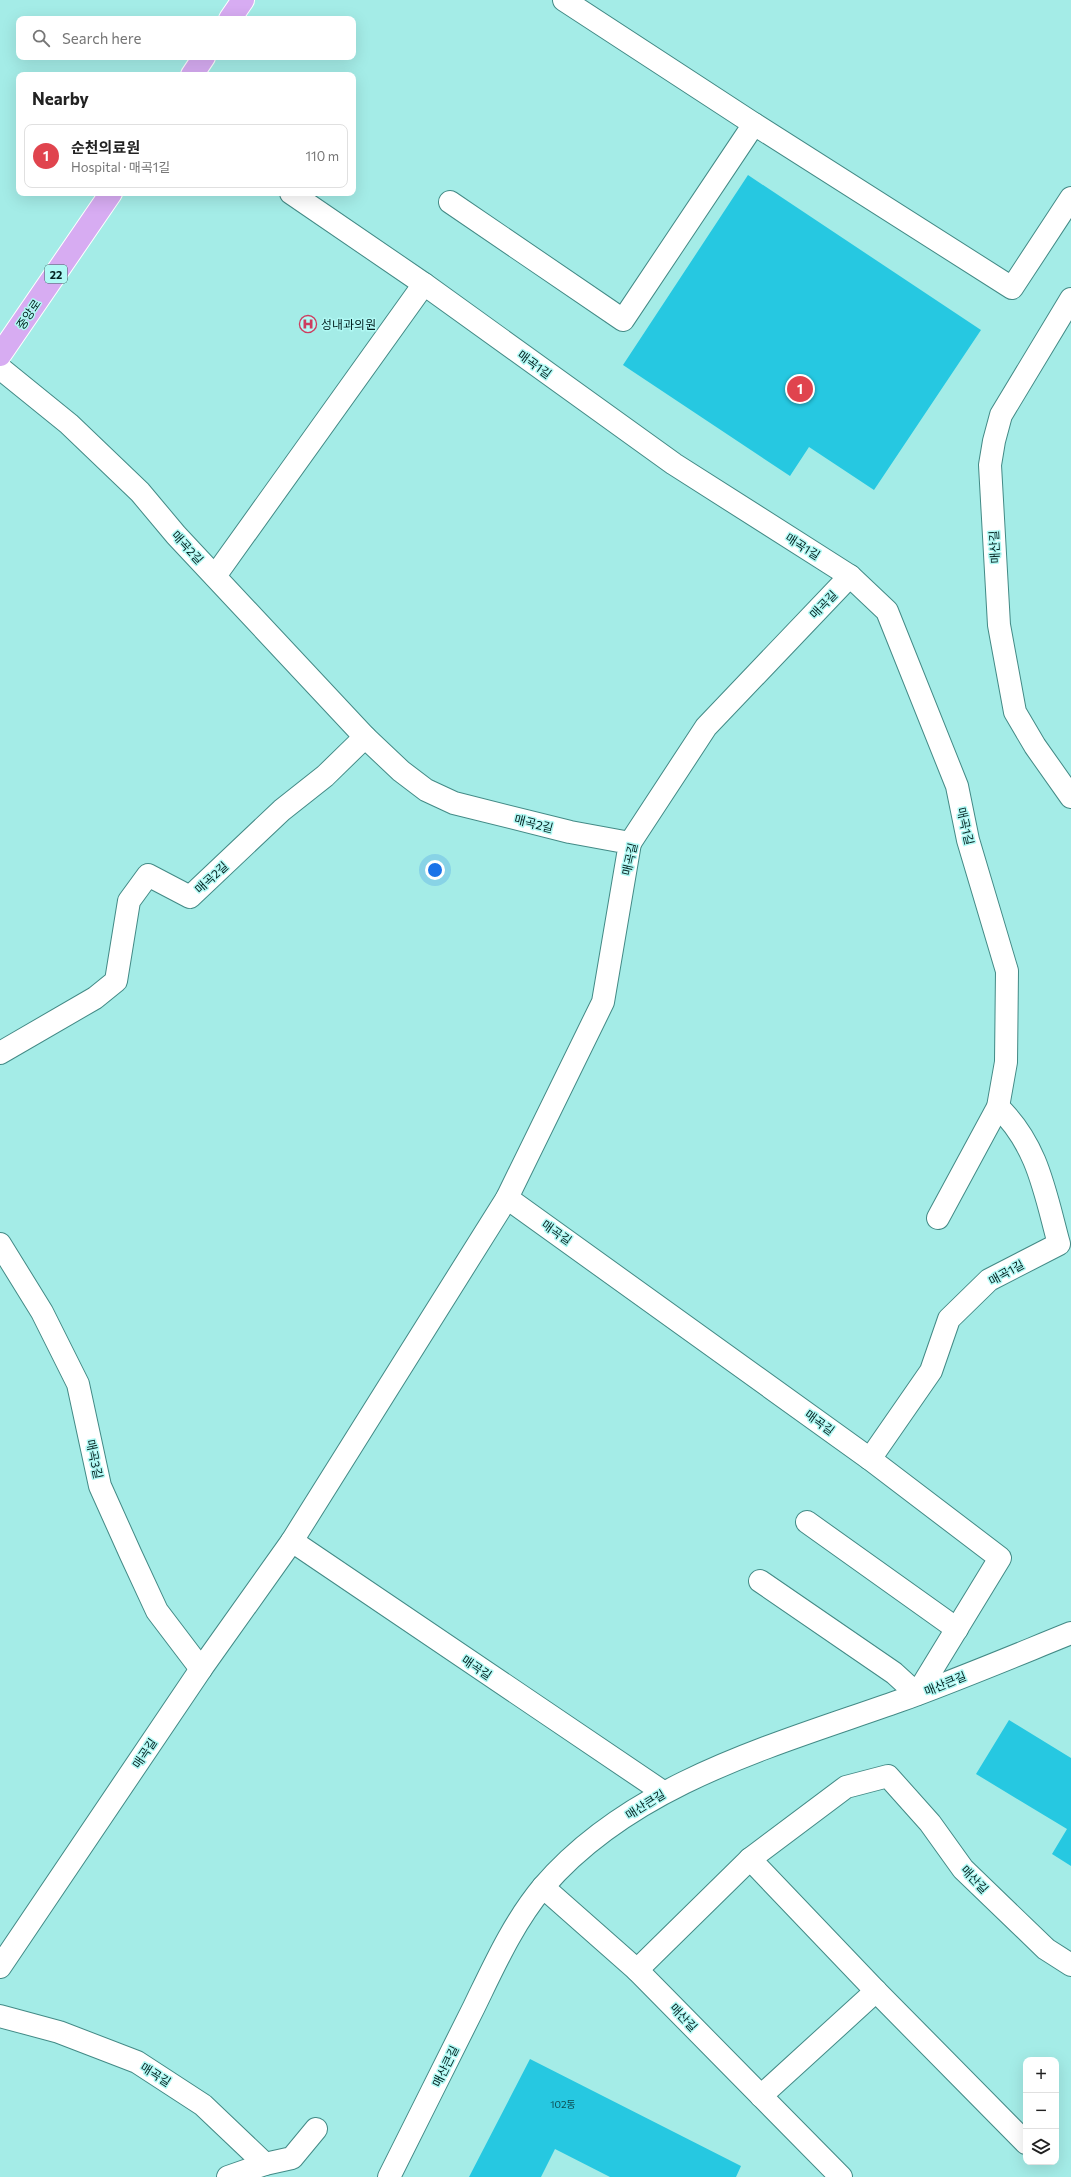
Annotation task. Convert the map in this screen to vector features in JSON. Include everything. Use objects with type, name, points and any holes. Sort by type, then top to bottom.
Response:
[{"type":"main road","points":[[232,16],[243,0]]},
{"type":"main road","points":[[194,72],[202,60]]},
{"type":"main road","name":"중앙로","points":[[0,355],[109,196]]},
{"type":"street","points":[[564,0],[754,124],[1012,288],[1071,198]]},
{"type":"street","points":[[450,202],[623,320],[754,124]]},
{"type":"street","name":"매곡1길","points":[[295,196],[424,284],[674,464],[850,576],[887,611],[958,786],[968,840],[1007,971],[1006,1062],[998,1106],[938,1218]]},
{"type":"street","points":[[215,576],[424,284]]},
{"type":"street","name":"매산길","points":[[1071,299],[1001,415],[994,441],[990,465],[999,625],[1015,712],[1035,746],[1071,797]]},
{"type":"street","name":"매곡2길","points":[[0,368],[70,424],[140,492],[215,576],[365,738],[401,771],[426,790],[454,803],[570,832],[630,843]]},
{"type":"street","name":"매곡길","points":[[0,1967],[201,1669],[292,1541],[507,1198],[603,1002],[630,843],[706,727],[850,576]]},
{"type":"street","name":"매곡2길","points":[[0,1053],[95,998],[116,981],[129,901],[148,875],[190,897],[282,810],[326,776],[365,738]]},
{"type":"street","name":"매곡1길","points":[[870,1459],[931,1371],[949,1319],[989,1280],[1059,1244],[1042,1179],[1026,1140],[1014,1122],[998,1106]]},
{"type":"street","name":"매곡길","points":[[507,1198],[870,1459],[1000,1558],[917,1694]]},
{"type":"street","name":"매곡3길","points":[[0,1244],[42,1312],[78,1384],[100,1486],[157,1611],[201,1669]]},
{"type":"street","points":[[807,1522],[957,1629]]},
{"type":"street","name":"매곡길","points":[[292,1541],[662,1792]]},
{"type":"street","points":[[760,1581],[894,1673],[917,1694]]},
{"type":"street","name":"매산큰길","points":[[389,2177],[512,1929],[543,1887],[581,1850],[613,1824],[662,1792],[749,1754],[917,1694],[1071,1633]]},
{"type":"street","name":"매산길","points":[[841,2177],[637,1970],[750,1859],[846,1787],[888,1776],[930,1823],[964,1869],[1046,1949],[1071,1965]]},
{"type":"street","points":[[750,1859],[876,1991],[1023,2140]]},
{"type":"street","points":[[543,1887],[637,1970]]},
{"type":"street","points":[[761,2096],[876,1991]]},
{"type":"street","name":"매곡길","points":[[0,2016],[59,2032],[137,2062],[203,2105],[265,2164]]},
{"type":"street","points":[[228,2177],[265,2164],[292,2158],[316,2130]]},
{"type":"building","points":[[748,175],[981,330],[874,490],[809,447],[790,476],[623,365]]},
{"type":"building","points":[[1009,1720],[1071,1758],[1071,1866],[1052,1854],[1067,1829],[976,1774]]},
{"type":"building","points":[[530,2059],[741,2166],[736,2177],[610,2177],[555,2149],[541,2177],[469,2177]]},
{"type":"place","name":"성내과의원","points":[[308,324]]},
{"type":"place","name":"순천의료원","points":[[800,389]]}]
